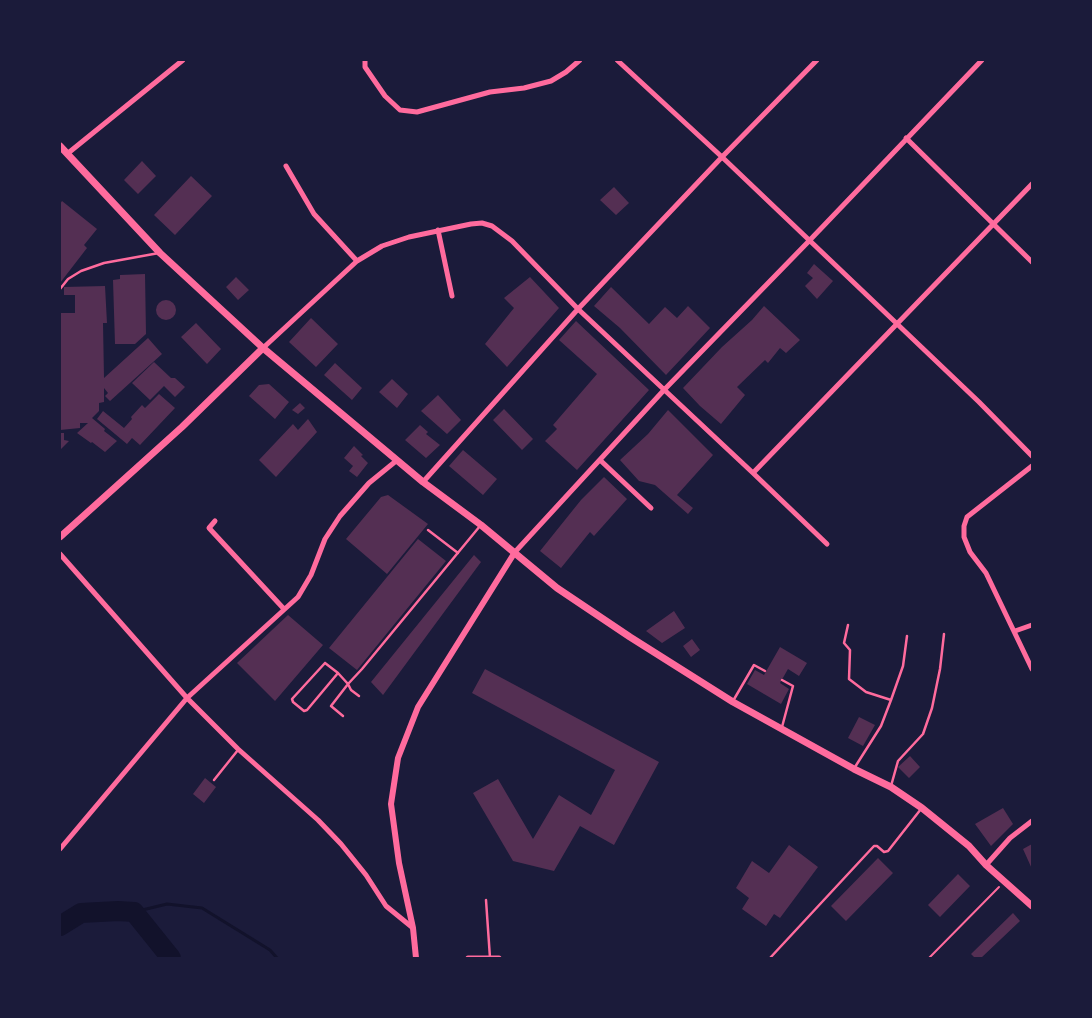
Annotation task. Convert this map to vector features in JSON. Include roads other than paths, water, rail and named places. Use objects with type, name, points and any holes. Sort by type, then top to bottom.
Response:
[{"type":"main road","points":[[60,146],[160,253],[263,348],[396,461],[481,525],[557,588],[733,702],[890,787],[922,808],[969,846],[986,865],[1032,906]]},
{"type":"main road","points":[[60,537],[182,427],[263,348]]},
{"type":"street","points":[[67,154],[183,60]]},
{"type":"street","points":[[365,60],[365,67],[385,96],[400,110],[417,112],[490,92],[524,88],[551,81],[566,72],[580,60]]},
{"type":"street","points":[[617,60],[722,157],[979,402],[1032,456]]},
{"type":"street","points":[[423,482],[578,309],[817,60]]},
{"type":"street","points":[[416,958],[413,928],[399,863],[391,804],[398,758],[418,707],[515,552],[664,390],[982,60]]},
{"type":"street","points":[[906,138],[1032,262]]},
{"type":"street","points":[[286,166],[314,214],[358,261]]},
{"type":"street","points":[[753,472],[1032,184]]},
{"type":"street","points":[[263,348],[358,261],[382,246],[438,230],[482,223],[492,226],[512,241],[578,309],[753,472],[827,544]]},
{"type":"street","points":[[438,230],[452,296]]},
{"type":"street","points":[[600,460],[651,508]]},
{"type":"street","points":[[60,849],[187,698],[298,597],[311,575],[325,539],[340,516],[370,483],[396,461]]},
{"type":"street","points":[[1032,466],[967,517],[964,526],[964,537],[970,552],[986,573],[1032,669]]},
{"type":"street","points":[[215,521],[209,528],[284,609]]},
{"type":"street","points":[[60,554],[187,698],[238,750],[318,820],[341,844],[366,875],[386,906],[413,928]]},
{"type":"street","points":[[1015,631],[1032,626]]},
{"type":"street","points":[[986,865],[1010,838],[1032,821]]},
{"type":"street","points":[[468,958],[499,958]]},
{"type":"lane","points":[[60,289],[68,279],[81,271],[118,260],[160,253]]},
{"type":"lane","points":[[343,716],[331,706],[481,525]]},
{"type":"lane","points":[[428,530],[458,554]]},
{"type":"lane","points":[[848,626],[844,642],[850,650],[849,679],[866,692],[891,700]]},
{"type":"lane","points":[[890,787],[898,760],[923,734],[934,698],[944,634]]},
{"type":"lane","points":[[854,769],[881,726],[903,666],[907,636]]},
{"type":"lane","points":[[338,673],[305,711],[293,702],[292,699],[327,663],[338,673],[348,684],[351,690],[359,696]]},
{"type":"lane","points":[[733,702],[754,665],[765,671]]},
{"type":"lane","points":[[781,728],[793,686],[782,680]]},
{"type":"lane","points":[[214,780],[238,750]]},
{"type":"lane","points":[[770,958],[874,846],[877,846],[884,852],[888,851],[922,808]]},
{"type":"lane","points":[[486,900],[490,958]]},
{"type":"waterway","points":[[134,912],[167,904],[202,908],[270,950],[277,958]]},
{"type":"waterway","points":[[60,926],[81,913],[134,912],[171,958]]}]
